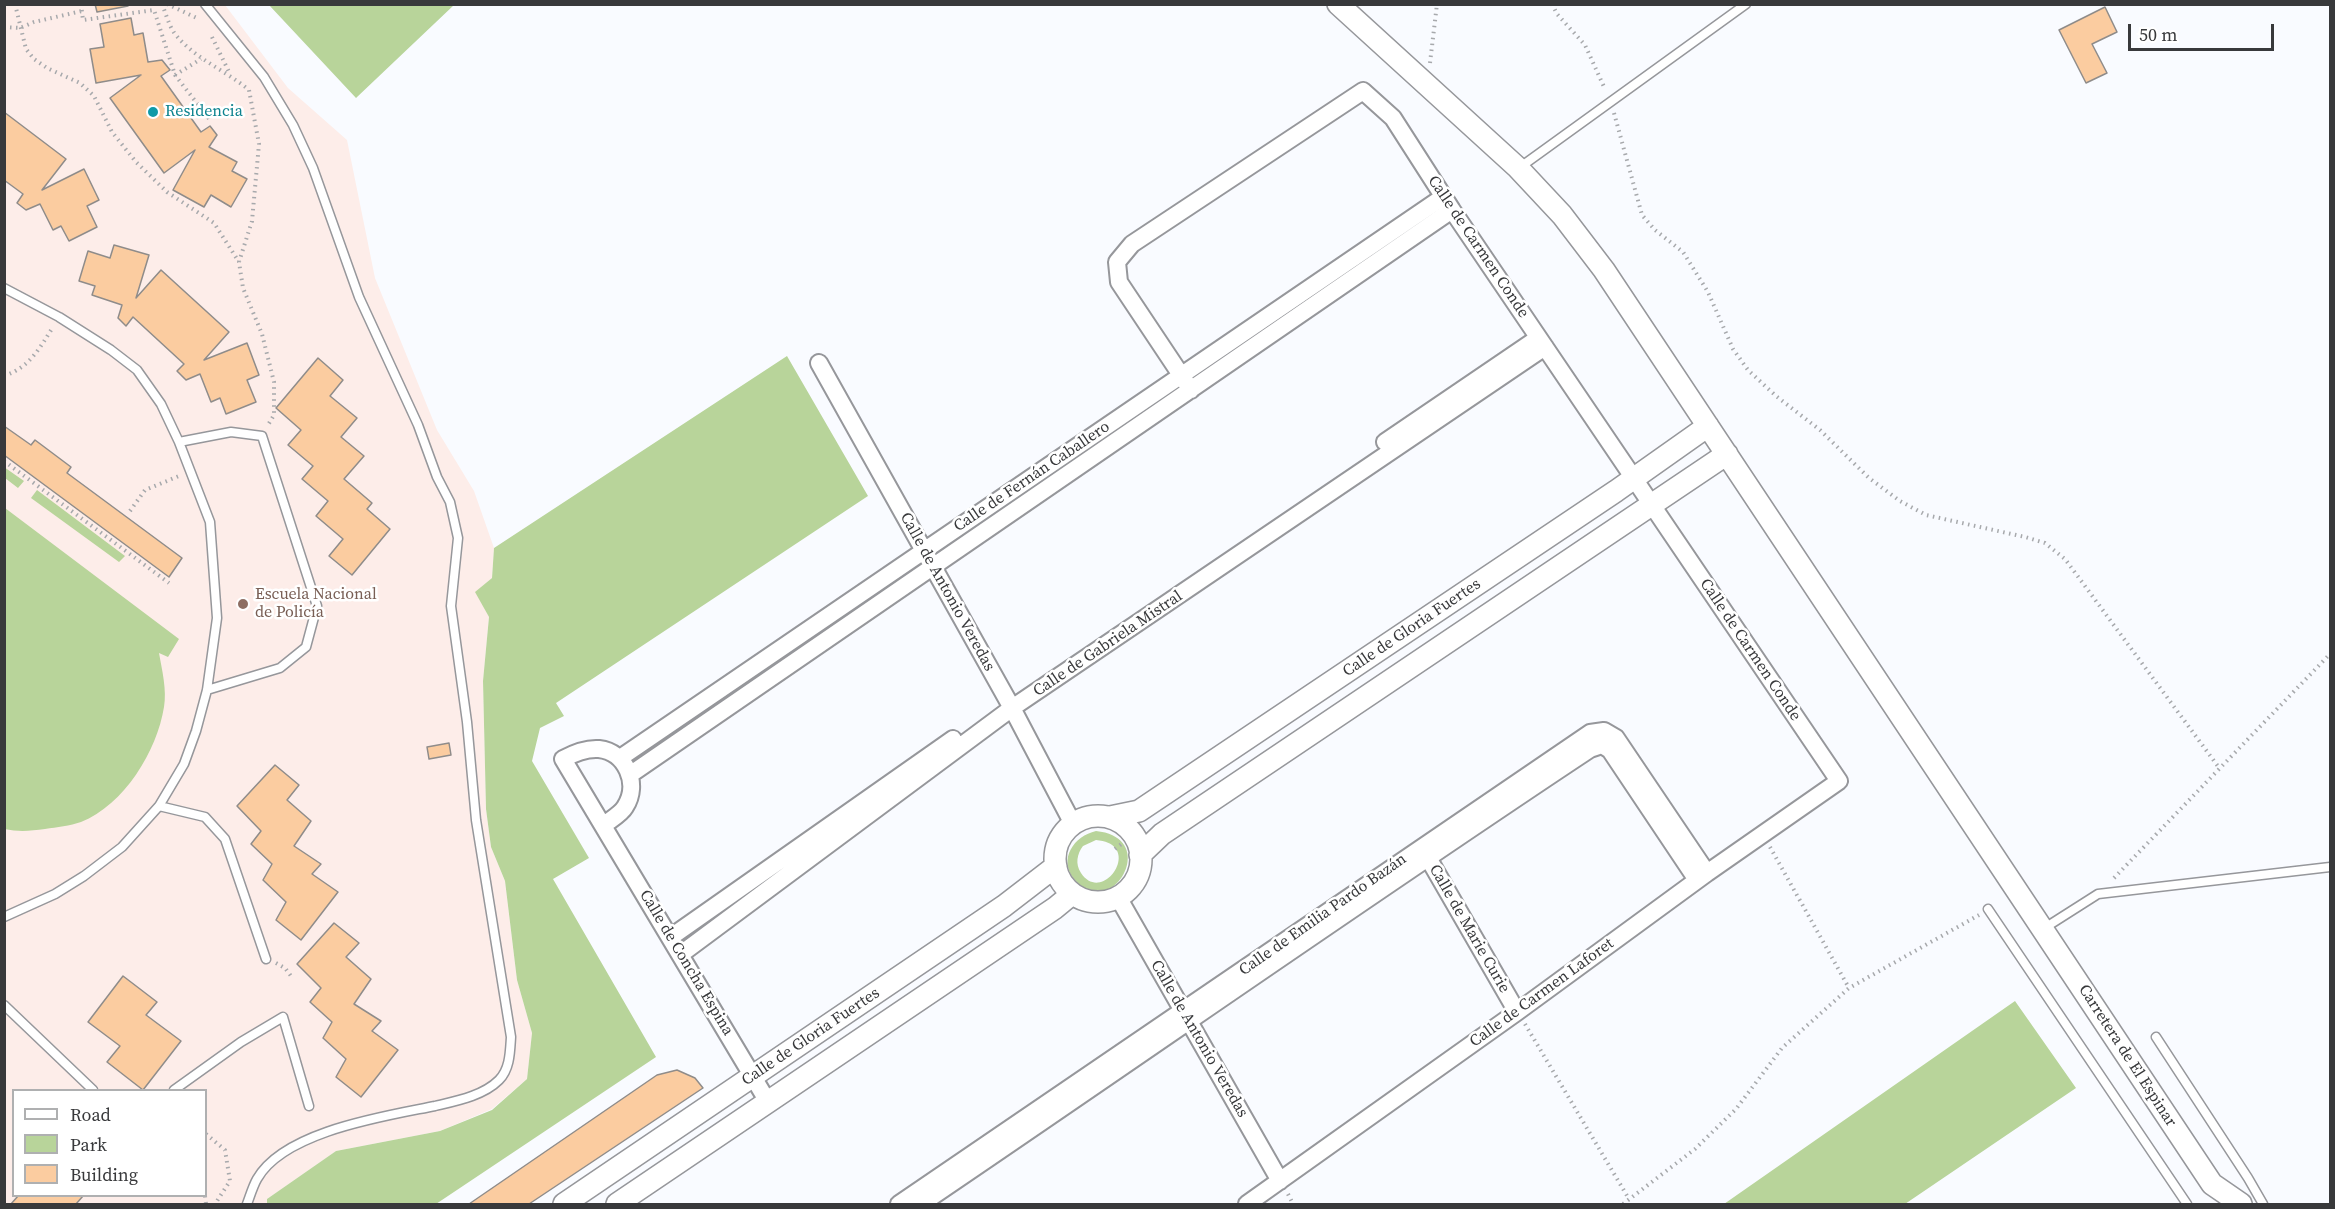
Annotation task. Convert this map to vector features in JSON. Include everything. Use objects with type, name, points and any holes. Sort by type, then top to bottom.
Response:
[{"type":"street","name":"Carretera de El Espinar","points":[[1338,4],[1518,168],[1562,215],[1604,270],[2043,929],[2213,1194],[2241,1204]]},
{"type":"street","name":"Calle de Carmen Conde","points":[[1186,383],[1119,282],[1117,262],[1132,244],[1363,92],[1393,118],[1541,342],[1839,781]]},
{"type":"street","name":"Calle de Fernán Caballero","points":[[631,774],[933,567],[1186,383],[1448,203]]},
{"type":"street","name":"Calle de Gabriela Mistral","points":[[671,937],[1541,342]]},
{"type":"street","name":"Calle de Antonio Veredas","points":[[819,363],[1010,704],[1073,824]]},
{"type":"street","name":"Calle de Fernán Caballero","points":[[620,758],[924,551],[1186,383]]},
{"type":"street","name":"Calle de Gloria Fuertes","points":[[1110,817],[1139,812],[1708,426]]},
{"type":"street","name":"Calle de Gloria Fuertes","points":[[1140,855],[1162,834],[1727,454]]},
{"type":"street","name":"Calle de Gabriela Mistral","points":[[681,954],[1010,704]]},
{"type":"street","name":"Calle de Emilia Pardo Bazán","points":[[921,1204],[1424,851],[1590,749],[1602,745],[1610,750],[1702,876]]},
{"type":"street","name":"Calle de Concha Espina","points":[[620,758],[600,749],[578,751],[563,759],[754,1075],[768,1102]]},
{"type":"street","points":[[604,825],[625,807],[631,791],[631,774],[620,758]]},
{"type":"street","name":"Calle de Carmen Laforet","points":[[1246,1204],[1517,1012],[1702,876],[1839,781]]},
{"type":"street","points":[[1110,817],[1127,828],[1138,845],[1140,855],[1135,880],[1118,897],[1095,902],[1083,899],[1072,894],[1059,877],[1055,854],[1058,842],[1064,832],[1084,818],[1110,817]]},
{"type":"street","name":"Calle de Marie Curie","points":[[1424,851],[1517,1012]]},
{"type":"street","name":"Calle de Gloria Fuertes","points":[[564,1204],[1004,906],[1056,866]]},
{"type":"street","name":"Calle de Gloria Fuertes","points":[[617,1204],[1045,915],[1072,894]]},
{"type":"street","name":"Calle de Antonio Veredas","points":[[1118,897],[1280,1181]]},
{"type":"street","name":"Calle de Emilia Pardo Bazán","points":[[899,1204],[1186,1017]]},
{"type":"lane","points":[[205,4],[264,77],[293,125],[313,168],[358,297],[418,425],[437,477],[450,502],[458,538],[451,606],[467,722],[477,820],[511,1037],[509,1064],[499,1080],[485,1089],[458,1101],[344,1126],[299,1144],[274,1159],[257,1178],[247,1204]]},
{"type":"lane","points":[[1518,168],[1746,4]]},
{"type":"lane","points":[[4,288],[59,317],[111,350],[137,370],[161,404],[179,442],[210,522],[218,618],[207,690],[184,765],[159,806],[122,847],[84,876],[56,894],[4,917]]},
{"type":"lane","points":[[179,442],[231,432],[262,436],[317,606],[306,647],[280,668],[207,690]]},
{"type":"lane","points":[[159,806],[205,817],[225,839],[266,958]]},
{"type":"lane","points":[[2043,929],[2098,894],[2331,867]]},
{"type":"lane","points":[[1988,909],[2187,1204]]},
{"type":"lane","points":[[4,1005],[92,1089]]},
{"type":"lane","points":[[175,1089],[282,1017],[309,1106]]},
{"type":"lane","points":[[2156,1037],[2263,1204]]},
{"type":"path","points":[[15,4],[26,48],[34,59],[47,68],[80,83],[94,96],[112,132],[136,162],[167,192],[214,223],[239,262],[243,288],[262,334],[274,382],[274,415],[262,436]]},
{"type":"path","points":[[81,4],[83,20],[154,10],[175,75],[210,120]]},
{"type":"path","points":[[162,4],[174,33],[201,59],[231,76],[249,90],[259,144],[252,221],[239,262]]},
{"type":"path","points":[[167,4],[201,20]]},
{"type":"path","points":[[1423,82],[1430,66],[1437,4]]},
{"type":"path","points":[[1552,4],[1585,45],[1611,102],[1642,215],[1655,230],[1683,252],[1708,292],[1733,349],[1748,370],[1776,396],[1820,430],[1869,478],[1900,501],[1926,516],[2045,543],[2065,559],[2220,769]]},
{"type":"path","points":[[4,27],[20,28],[34,22],[82,11]]},
{"type":"path","points":[[207,30],[231,76]]},
{"type":"path","points":[[175,75],[201,59]]},
{"type":"path","points":[[4,376],[18,371],[37,354],[59,317]]},
{"type":"path","points":[[4,461],[169,583]]},
{"type":"path","points":[[130,511],[145,490],[190,471]]},
{"type":"path","points":[[2098,894],[2331,654]]},
{"type":"path","points":[[1761,835],[1775,855],[1848,988]]},
{"type":"path","points":[[1623,1204],[1695,1149],[1737,1109],[1782,1048],[1848,988],[1988,909]]},
{"type":"path","points":[[1517,1012],[1629,1199]]},
{"type":"path","points":[[207,1135],[225,1150],[230,1181],[215,1204]]},
{"type":"shaded area","name":"Escuela Nacional de Policía","points":[[5,5],[225,5],[288,88],[347,140],[375,278],[437,430],[474,491],[494,548],[492,578],[476,592],[489,617],[483,681],[486,809],[491,847],[505,881],[517,980],[532,1033],[527,1079],[492,1109],[440,1131],[336,1151],[267,1199],[267,1204],[5,1204]]},
{"type":"green space","points":[[269,5],[454,5],[356,98]]},
{"type":"green space","points":[[787,356],[868,496],[556,703],[564,716],[540,728],[532,761],[589,858],[553,879],[656,1057],[436,1204],[267,1204],[267,1199],[336,1151],[440,1131],[492,1110],[527,1079],[532,1033],[517,980],[505,881],[491,847],[486,809],[483,681],[489,617],[475,592],[492,578],[494,548]]},
{"type":"green space","points":[[4,467],[24,481],[18,488],[5,478]]},
{"type":"green space","points":[[37,490],[125,556],[119,562],[31,498]]},
{"type":"green space","points":[[5,508],[179,639],[168,657],[159,653],[165,687],[164,707],[154,741],[136,775],[111,803],[97,814],[81,822],[29,831],[4,829]]},
{"type":"green space","points":[[1096,831],[1116,837],[1126,848],[1128,861],[1123,875],[1114,886],[1102,892],[1088,890],[1074,879],[1069,871],[1068,856],[1071,849],[1075,843]],"holes":[[[1096,840],[1110,844],[1117,851],[1119,861],[1115,870],[1108,878],[1100,882],[1090,881],[1081,873],[1078,866],[1081,849]]]},
{"type":"green space","points":[[2015,1001],[2076,1088],[1905,1204],[1724,1204]]},
{"type":"building","points":[[95,4],[128,4],[128,6],[97,12]]},
{"type":"building","points":[[2105,7],[2117,32],[2092,44],[2107,73],[2086,83],[2059,30]]},
{"type":"building","name":"Residencia","points":[[131,18],[134,35],[143,33],[148,62],[162,60],[170,70],[161,76],[201,132],[210,126],[217,135],[209,147],[237,162],[232,171],[247,179],[231,207],[211,195],[204,207],[173,190],[195,150],[164,173],[110,98],[141,75],[96,83],[90,49],[104,47],[100,24]]},
{"type":"building","points":[[4,112],[66,159],[42,190],[84,169],[99,200],[87,206],[97,227],[69,241],[61,226],[53,230],[40,204],[26,210],[17,203],[23,194],[4,180]]},
{"type":"building","points":[[114,245],[149,255],[136,298],[161,270],[229,332],[204,360],[247,343],[259,375],[247,380],[256,402],[226,414],[220,398],[211,402],[200,374],[186,380],[177,371],[184,364],[133,317],[126,326],[118,318],[122,305],[92,295],[95,286],[79,281],[88,251],[110,258]]},
{"type":"building","points":[[318,358],[343,380],[330,396],[357,418],[341,437],[364,456],[344,479],[372,503],[367,509],[390,529],[352,575],[329,556],[343,539],[316,516],[328,501],[302,479],[313,466],[288,445],[301,430],[276,408]]},
{"type":"building","points":[[4,426],[31,445],[35,440],[71,467],[67,473],[182,558],[169,577],[4,455]]},
{"type":"building","points":[[449,743],[451,755],[429,759],[427,747]]},
{"type":"building","points":[[275,765],[299,785],[287,800],[311,821],[294,846],[321,864],[312,874],[338,892],[301,940],[276,920],[286,902],[263,880],[272,864],[251,844],[261,831],[237,806]]},
{"type":"building","points":[[334,923],[359,943],[346,957],[371,979],[354,1004],[381,1021],[372,1031],[398,1050],[361,1097],[336,1077],[346,1059],[323,1038],[332,1022],[310,1002],[321,988],[297,964]]},
{"type":"building","points":[[123,976],[157,1002],[146,1015],[181,1041],[142,1089],[107,1062],[120,1046],[88,1022]]},
{"type":"building","points":[[677,1070],[695,1078],[703,1088],[529,1204],[469,1204],[657,1075]]},
{"type":"building","points":[[17,1197],[82,1197],[76,1204],[11,1204]]},
{"type":"place","name":"Residencia","points":[[153,112]]},
{"type":"place","name":"Escuela Nacional de Policía","points":[[243,604]]}]
